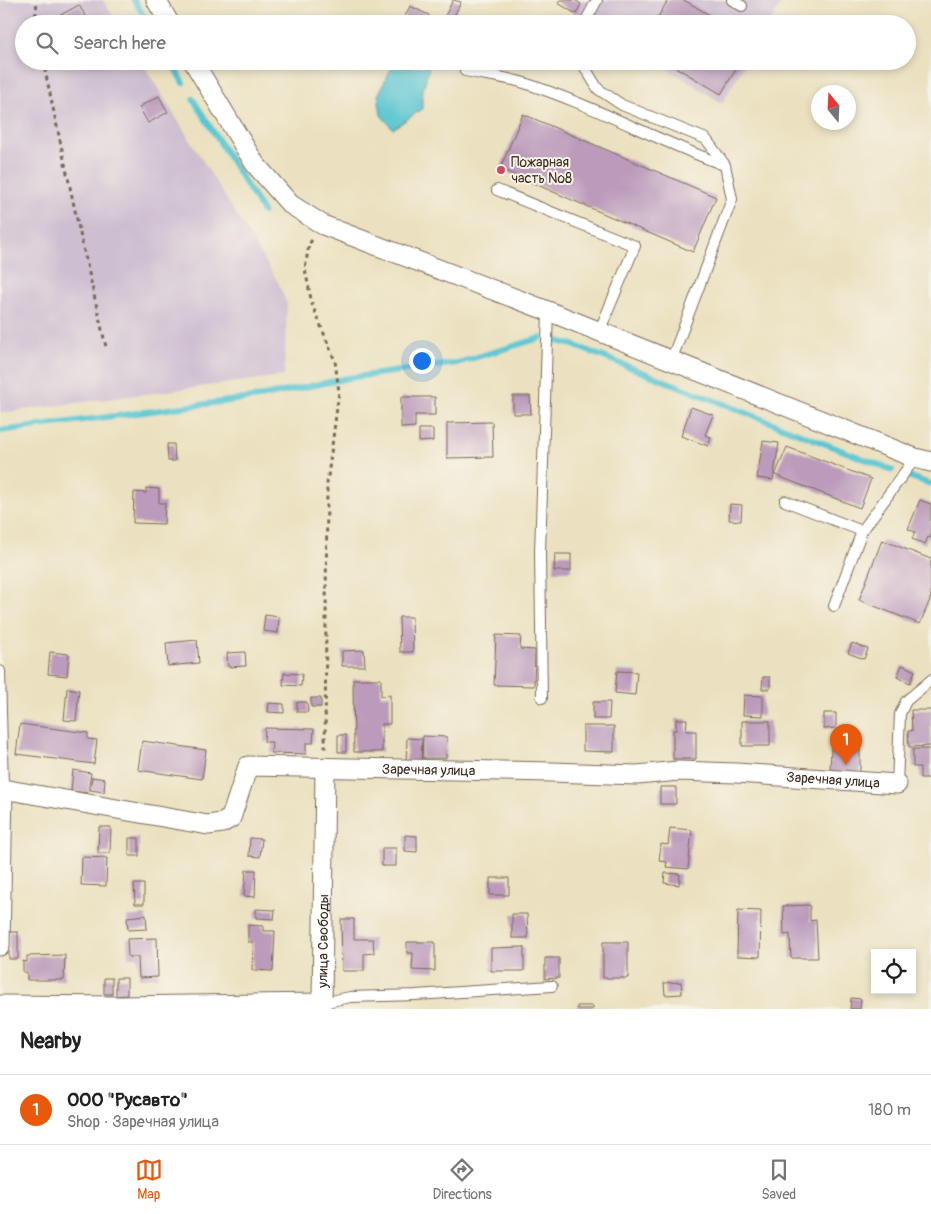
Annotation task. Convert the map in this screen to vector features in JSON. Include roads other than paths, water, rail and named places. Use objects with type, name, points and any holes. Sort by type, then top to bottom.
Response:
[{"type":"street","points":[[156,0],[165,15]]},
{"type":"street","points":[[198,70],[255,164],[290,204],[322,226],[548,311],[923,460]]},
{"type":"street","name":"Заречная улица","points":[[4,789],[208,825],[222,823],[231,818],[248,766],[637,775],[678,771],[897,784]]},
{"type":"street","name":"улица Свободы","points":[[0,1004],[119,1006],[322,1003],[324,767]]},
{"type":"street","points":[[0,946],[4,789]]},
{"type":"lane","points":[[589,15],[597,0]]},
{"type":"lane","points":[[732,0],[742,6]]},
{"type":"lane","points":[[586,70],[598,89],[622,105],[706,139],[725,165],[732,199],[671,361]]},
{"type":"lane","points":[[465,71],[520,82],[579,103],[682,150],[725,165]]},
{"type":"lane","points":[[497,190],[635,246],[599,332]]},
{"type":"lane","points":[[542,698],[540,552],[548,311]]},
{"type":"lane","points":[[834,606],[862,531],[923,460]]},
{"type":"lane","points":[[785,501],[862,531]]},
{"type":"lane","points":[[0,671],[4,789]]},
{"type":"lane","points":[[897,784],[900,714],[906,701],[931,680]]},
{"type":"lane","points":[[322,1003],[350,997],[416,995],[552,986]]},
{"type":"water","points":[[390,70],[428,70],[422,93],[422,109],[393,129],[381,115],[378,95]]},
{"type":"waterway","points":[[134,0],[143,15]]},
{"type":"waterway","points":[[176,70],[183,83]]},
{"type":"waterway","points":[[193,99],[263,212]]},
{"type":"waterway","points":[[0,431],[259,397],[348,378],[457,363],[540,338]]},
{"type":"waterway","points":[[554,340],[573,345],[892,470]]},
{"type":"waterway","points":[[910,477],[931,484]]},
{"type":"place","name":"Пожарная часть №8","points":[[501,170]]},
{"type":"place","name":"ООО \"Русавто\"","points":[[846,765]]}]
